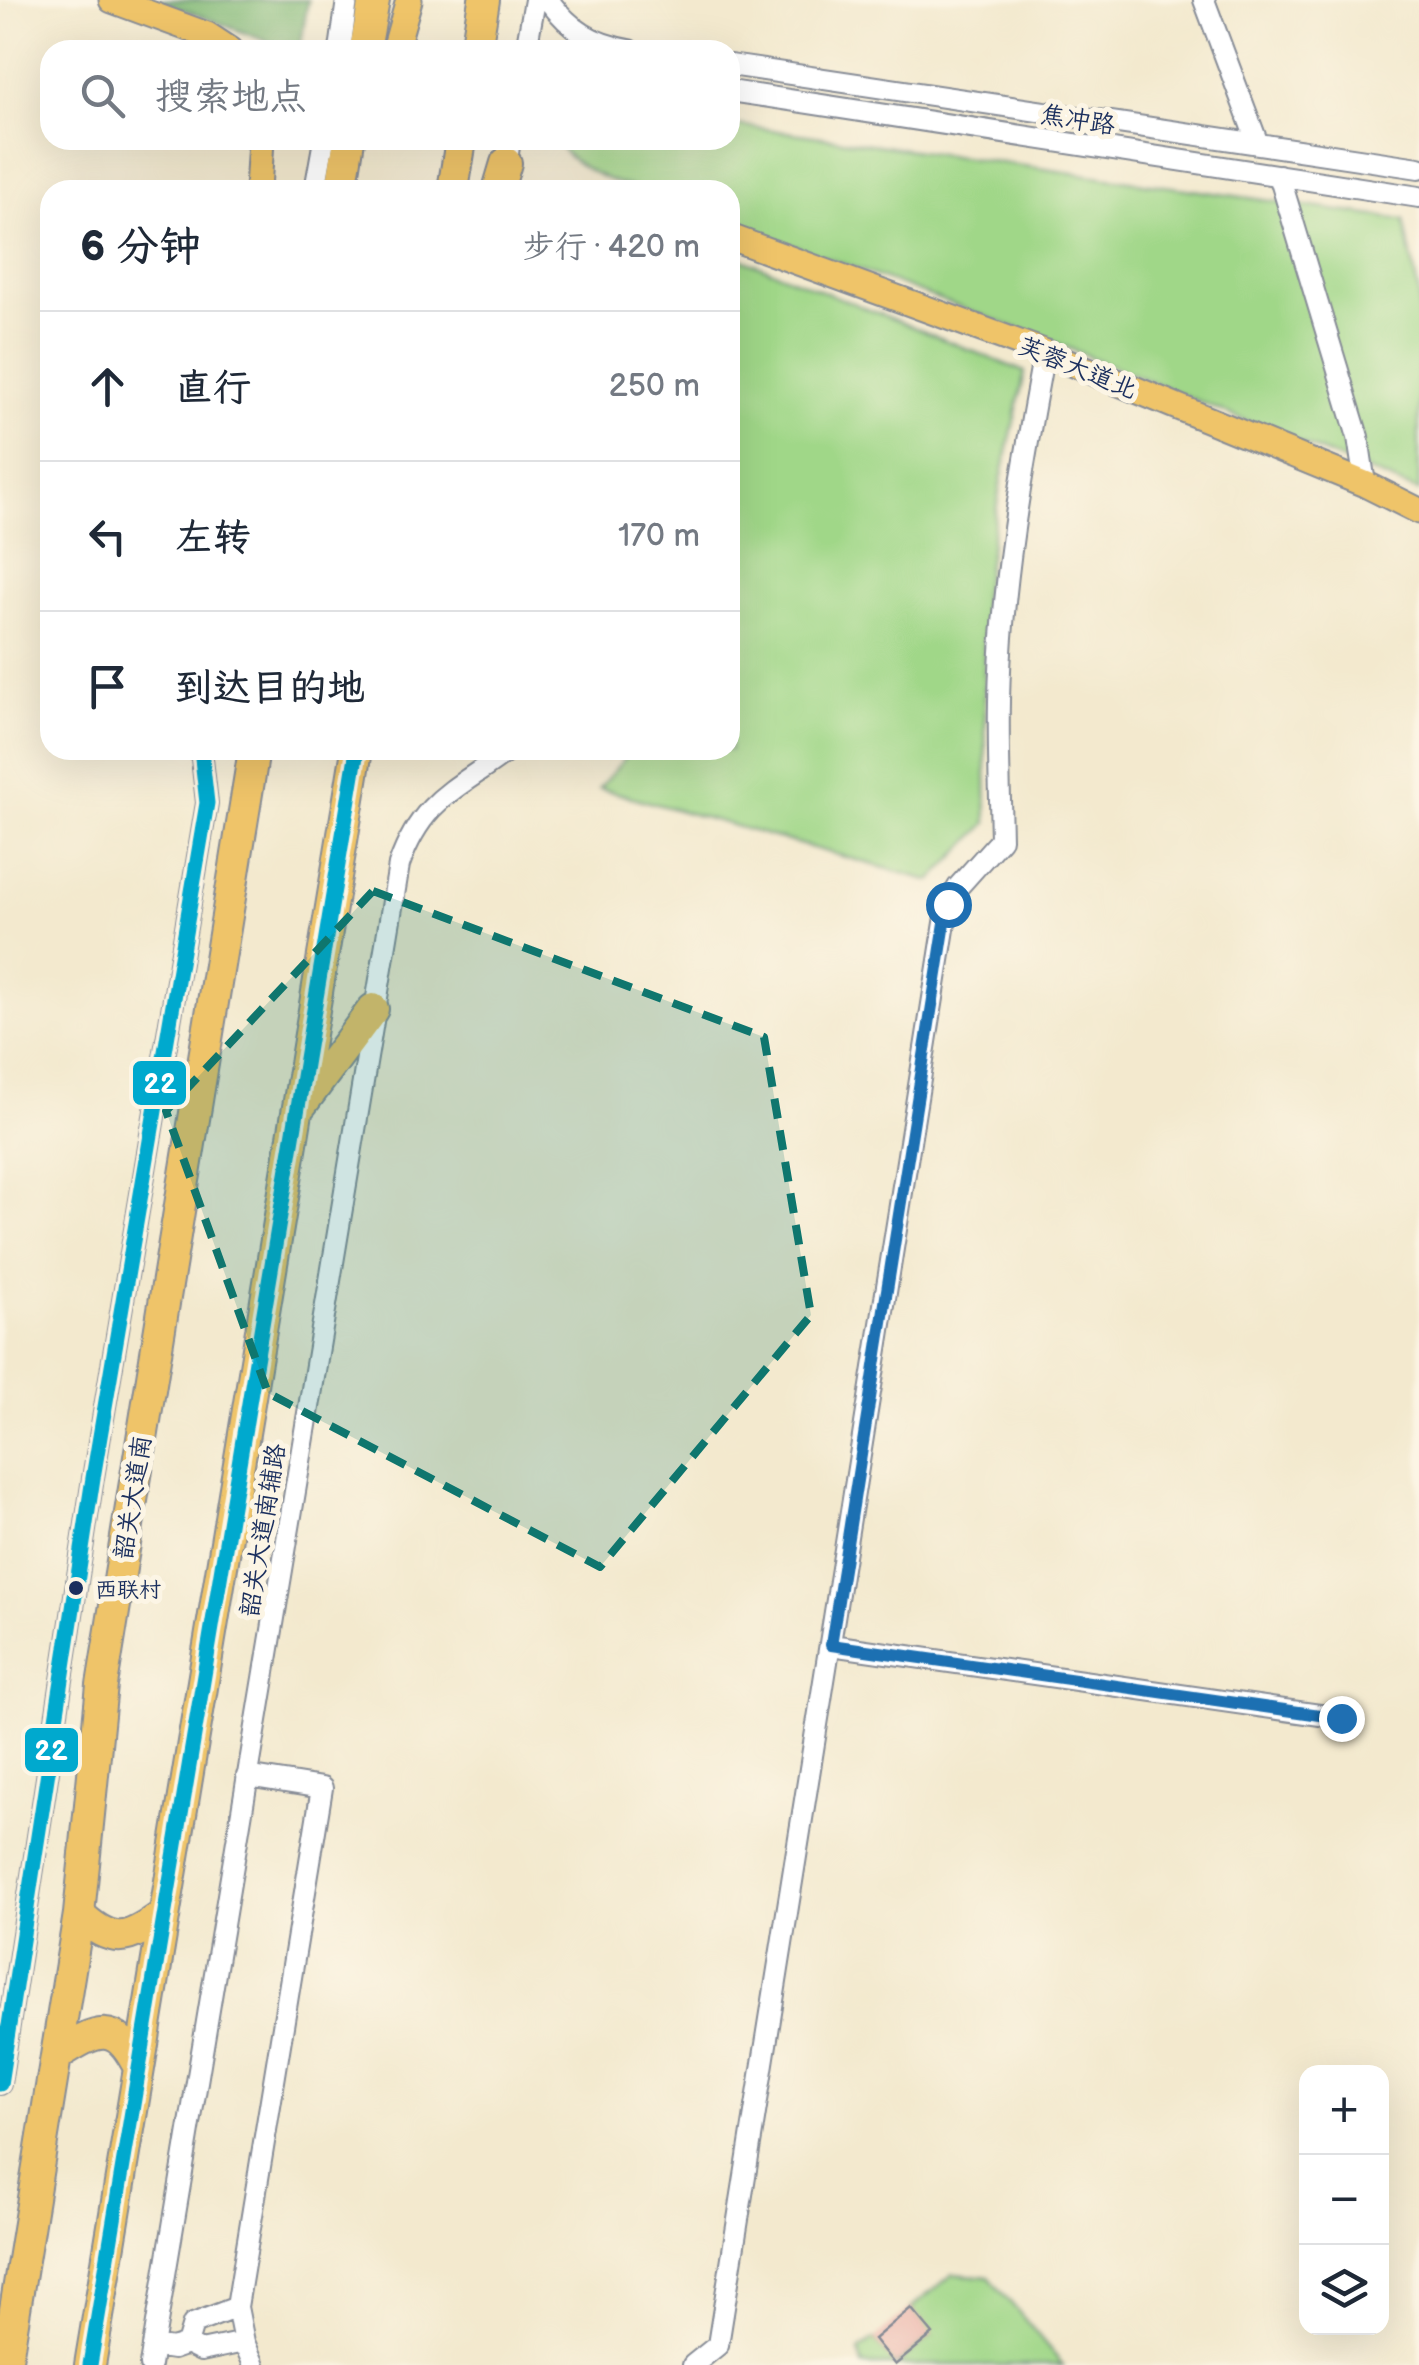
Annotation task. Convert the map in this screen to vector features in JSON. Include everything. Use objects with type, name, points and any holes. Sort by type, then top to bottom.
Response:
[{"type":"highway","points":[[367,40],[374,0]]},
{"type":"highway","points":[[478,40],[484,0]]},
{"type":"highway","points":[[343,180],[347,150]]},
{"type":"highway","points":[[455,180],[459,150]]},
{"type":"highway","name":"韶关大道南","points":[[6,2365],[79,1914],[102,1685],[252,760]]},
{"type":"highway","points":[[90,2365],[355,760]]},
{"type":"highway","points":[[297,1110],[373,1009]]},
{"type":"highway","points":[[79,1914],[98,1932],[115,1938],[142,1931],[164,1914]]},
{"type":"highway","points":[[57,2056],[84,2038],[107,2033],[126,2042],[139,2068]]},
{"type":"main road","points":[[112,0],[215,40]]},
{"type":"main road","points":[[398,40],[409,0]]},
{"type":"main road","points":[[259,180],[260,150]]},
{"type":"main road","points":[[345,180],[356,150]]},
{"type":"main road","name":"芙蓉大道北","points":[[740,242],[1044,352],[1365,484],[1419,511]]},
{"type":"street","points":[[342,40],[348,0]]},
{"type":"street","points":[[528,40],[535,0]]},
{"type":"street","points":[[548,0],[576,32],[588,40]]},
{"type":"street","points":[[1204,0],[1258,144]]},
{"type":"street","name":"焦冲路","points":[[740,66],[1419,168]]},
{"type":"street","name":"焦冲路","points":[[740,93],[1419,197]]},
{"type":"street","points":[[317,180],[322,150]]},
{"type":"street","points":[[1279,176],[1358,437],[1365,484]]},
{"type":"street","points":[[693,2365],[718,2345],[948,904],[1002,839],[998,700],[1008,582],[1018,494],[1044,352]]},
{"type":"street","points":[[0,2084],[93,1478],[207,802],[202,760]]},
{"type":"street","name":"韶关大道南辅路","points":[[152,2356],[399,864],[409,836],[428,810],[451,788],[494,760]]},
{"type":"street","points":[[831,1645],[1341,1718]]},
{"type":"street","points":[[247,1776],[322,1788],[237,2307],[244,2342],[254,2365]]},
{"type":"street","points":[[187,2344],[193,2324],[237,2307]]},
{"type":"street","points":[[152,2356],[187,2344],[200,2351],[244,2342]]},
{"type":"highlighted area","points":[[373,891],[764,1037],[811,1315],[600,1567],[268,1393],[166,1111]]},
{"type":"green space","points":[[158,0],[308,0],[302,40],[264,40]]},
{"type":"green space","points":[[740,125],[1404,220],[1419,296],[1419,492],[1049,340],[740,226],[740,180],[610,180],[563,150],[740,150]]},
{"type":"green space","points":[[740,258],[1025,372],[1001,480],[983,595],[987,823],[931,881],[599,788],[623,760],[740,760]]},
{"type":"green space","points":[[953,2274],[989,2277],[1063,2365],[896,2365],[932,2335],[911,2308]]},
{"type":"green space","points":[[874,2339],[896,2365],[862,2365],[859,2351]]},
{"type":"building","points":[[911,2308],[933,2334],[895,2365],[874,2339]]},
{"type":"transit line","name":"22","points":[[0,2084],[93,1478],[207,803],[202,760]]},
{"type":"transit line","name":"22","points":[[90,2365],[355,760]]},
{"type":"place","name":"西联村","points":[[76,1588]]},
{"type":"route","points":[[948,904],[831,1645],[1341,1718]]}]
